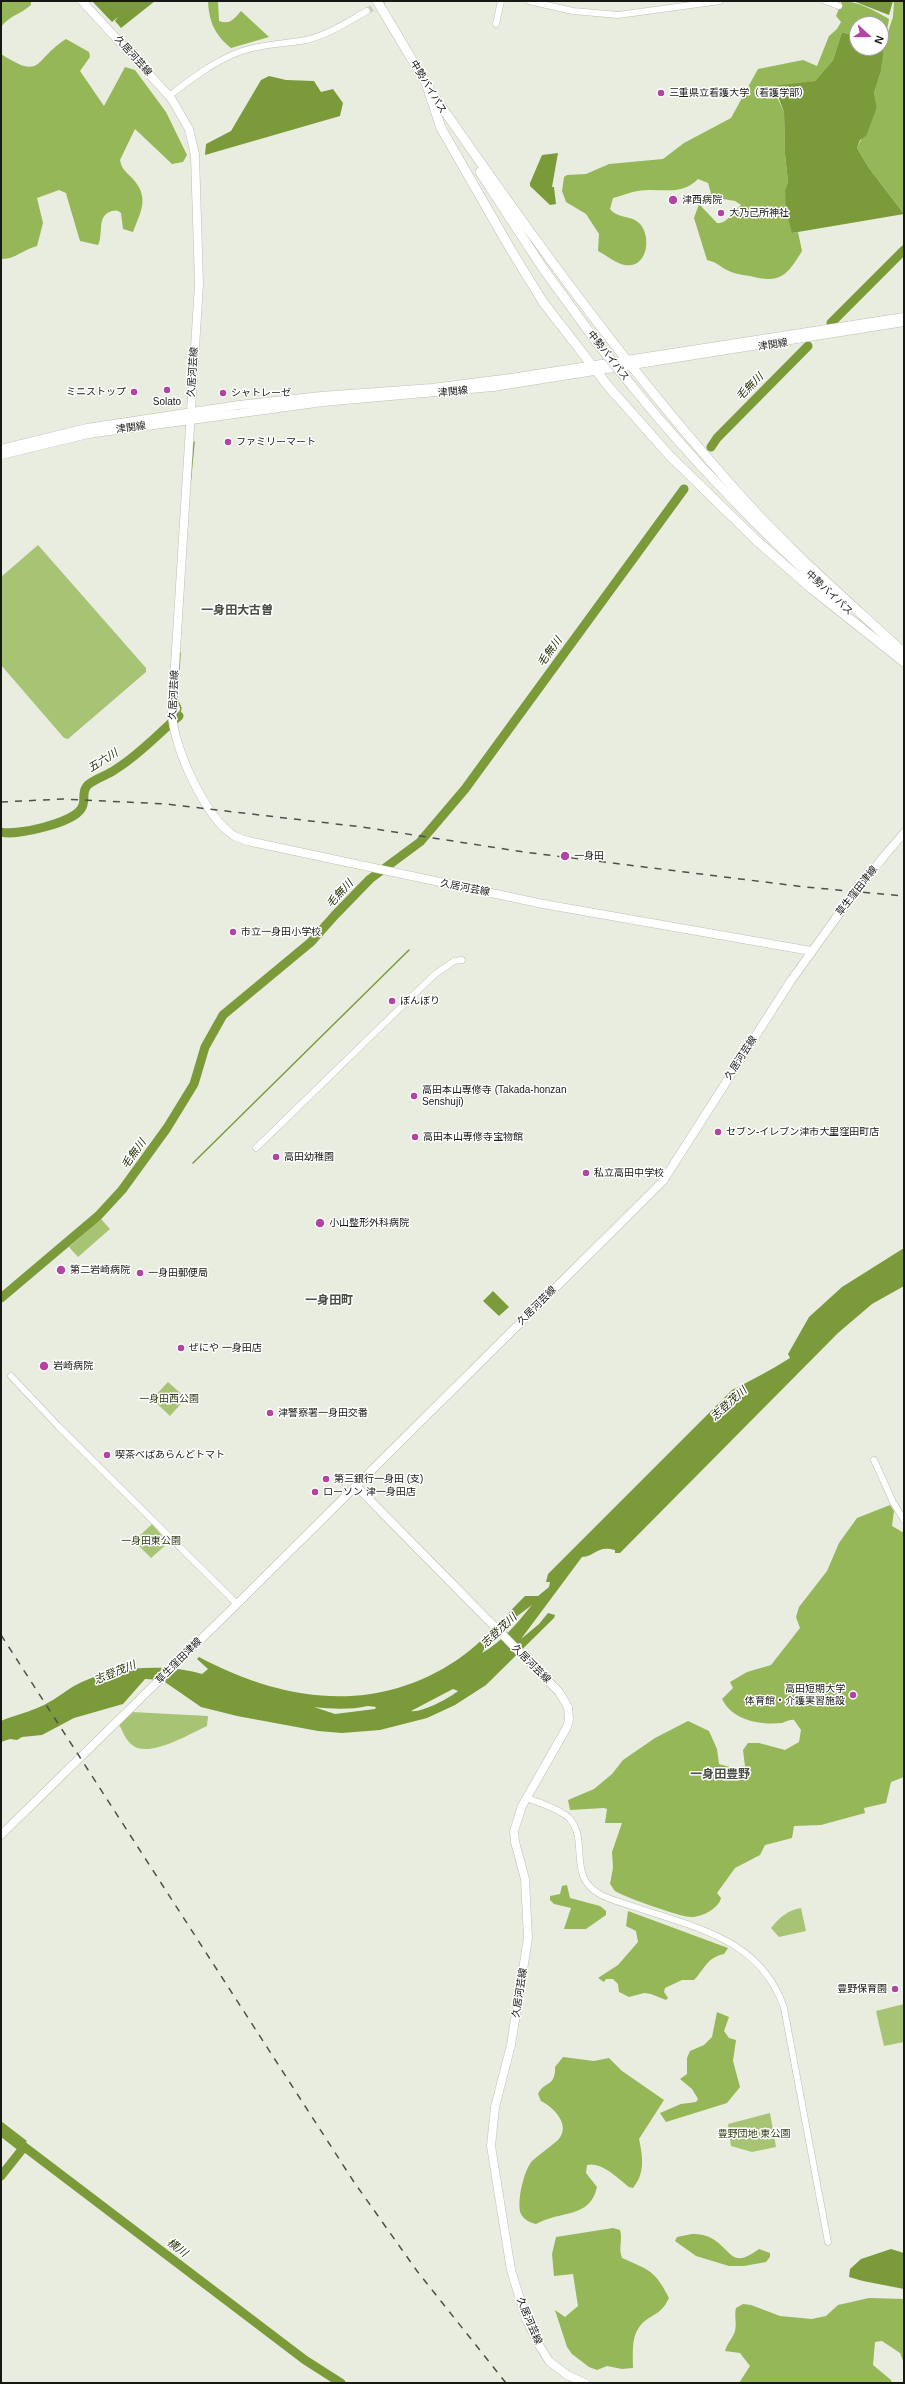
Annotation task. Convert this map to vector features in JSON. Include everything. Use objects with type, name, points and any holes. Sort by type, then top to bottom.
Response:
[{"type":"highway","name":"中勢バイパス","points":[[377,1],[509,219],[598,344],[657,417],[736,504],[826,591],[904,658]]},
{"type":"highway","points":[[426,84],[515,213],[669,414],[743,498],[795,553],[904,653]]},
{"type":"highway","points":[[426,84],[441,128],[472,185],[542,302],[634,418],[669,455],[756,540],[812,589],[904,662]]},
{"type":"main road","name":"久居河芸線","points":[[82,1],[169,96],[189,129],[195,155],[199,284],[172,713],[173,728],[182,758],[210,809],[232,834],[244,840],[543,904],[811,951],[663,1181],[356,1486],[559,1692],[570,1713],[564,1735],[517,1818],[514,1837],[525,1879],[528,1938],[511,2046],[492,2122],[493,2164],[514,2285],[526,2319],[539,2345],[549,2360],[567,2376],[585,2383]]},
{"type":"main road","name":"津関線","points":[[1,448],[87,428],[323,402],[493,387],[904,317]]},
{"type":"main road","name":"津関線","points":[[629,363],[904,322]]},
{"type":"main road","name":"津関線","points":[[1,455],[88,434],[190,416]]},
{"type":"main road","name":"草生窪田津線","points":[[811,951],[904,834]]},
{"type":"main road","name":"草生窪田津線","points":[[1,1835],[356,1486]]},
{"type":"street","points":[[496,24],[501,1]]},
{"type":"street","points":[[529,1],[573,11],[618,15],[720,1]]},
{"type":"street","points":[[825,1],[839,6]]},
{"type":"street","points":[[169,96],[204,70],[232,55],[257,47],[308,39],[336,28],[367,11]]},
{"type":"street","points":[[256,1148],[434,975],[454,961],[462,960]]},
{"type":"street","points":[[11,1376],[59,1427],[237,1604]]},
{"type":"street","points":[[874,1460],[893,1503],[904,1520]]},
{"type":"street","points":[[527,1798],[560,1811],[573,1824],[578,1837],[581,1873],[593,1890],[614,1900],[723,1938],[747,1953],[769,1976],[784,2008],[828,2242]]},
{"type":"green space","points":[[38,545],[146,668],[146,672],[68,739],[64,738],[1,665],[1,577]]},
{"type":"green space","points":[[101,1219],[110,1229],[78,1257],[69,1247]]},
{"type":"green space","name":"一身田西公園","points":[[168,1382],[186,1398],[170,1416],[152,1399]]},
{"type":"green space","name":"一身田東公園","points":[[152,1524],[168,1543],[151,1558],[134,1541]]},
{"type":"green space","points":[[132,1712],[208,1716],[207,1726],[168,1744],[147,1749],[138,1748],[129,1742],[119,1725]]},
{"type":"green space","points":[[801,1908],[806,1931],[779,1937],[771,1928],[784,1915],[792,1910]]},
{"type":"green space","points":[[904,2004],[904,2042],[884,2046],[876,2011]]},
{"type":"green space","name":"豊野団地 東公園","points":[[770,2113],[776,2147],[752,2152],[731,2146],[728,2124]]},
{"type":"shaded area","points":[[1,1],[31,1],[31,5],[8,20],[1,27]]},
{"type":"shaded area","points":[[208,1],[218,1],[219,21],[229,22],[241,11],[269,37],[231,48],[217,33],[211,22]]},
{"type":"shaded area","points":[[842,1],[848,1],[883,16],[849,16],[849,34],[842,32],[833,60],[815,81],[798,84],[777,97],[784,112],[785,154],[788,182],[785,190],[793,233],[798,232],[802,251],[787,272],[776,278],[760,278],[734,273],[707,260],[694,218],[699,204],[717,223],[721,223],[727,219],[741,205],[735,201],[712,197],[708,183],[698,179],[691,185],[677,190],[638,191],[613,198],[610,209],[613,212],[636,221],[643,228],[646,235],[646,250],[639,262],[633,265],[622,264],[598,251],[599,234],[586,214],[566,202],[562,191],[564,177],[567,175],[586,174],[609,164],[663,159],[684,143],[731,118],[758,69],[803,60],[817,66],[829,36],[837,29],[841,22],[836,16]]},
{"type":"shaded area","points":[[894,1],[904,1],[904,214],[869,168],[857,148],[877,107],[874,93],[881,71],[882,56],[889,56],[889,29],[893,17]]},
{"type":"shaded area","points":[[66,39],[89,52],[90,57],[80,71],[104,106],[125,67],[135,70],[166,112],[187,155],[183,162],[172,164],[135,129],[120,160],[123,168],[138,185],[141,192],[141,211],[133,232],[123,229],[121,213],[116,210],[107,213],[104,216],[98,245],[80,241],[66,193],[59,190],[37,198],[43,223],[37,246],[10,258],[1,259],[1,54],[14,62],[31,67],[42,60],[55,47]]},
{"type":"shaded area","points":[[890,1505],[894,1511],[892,1526],[904,1533],[904,1777],[891,1782],[886,1803],[864,1808],[865,1813],[821,1825],[794,1826],[792,1838],[765,1845],[760,1855],[735,1868],[717,1893],[721,1898],[720,1902],[710,1911],[696,1917],[666,1911],[615,1891],[610,1884],[613,1868],[612,1852],[622,1823],[605,1823],[607,1809],[604,1808],[570,1810],[568,1800],[594,1789],[612,1774],[623,1760],[655,1738],[688,1721],[709,1731],[717,1749],[719,1764],[734,1768],[745,1766],[743,1750],[748,1743],[759,1743],[785,1750],[799,1742],[801,1730],[794,1720],[789,1720],[782,1723],[765,1723],[748,1720],[733,1712],[722,1699],[733,1688],[730,1682],[747,1672],[771,1665],[800,1628],[796,1617],[799,1607],[827,1571],[839,1543],[857,1518]]},
{"type":"shaded area","points":[[567,1885],[570,1898],[600,1906],[606,1911],[606,1915],[586,1929],[564,1929],[571,1908],[554,1904],[550,1900],[550,1896],[560,1894],[562,1886]]},
{"type":"shaded area","points":[[628,1911],[728,1948],[724,1954],[709,1961],[694,1980],[682,1980],[665,1988],[664,1992],[668,1998],[666,2000],[644,1993],[629,1997],[619,1992],[618,1984],[613,1979],[606,1979],[604,1982],[598,1978],[618,1965],[638,1942],[636,1931],[626,1926]]},
{"type":"shaded area","points":[[717,2012],[729,2017],[724,2031],[729,2038],[736,2040],[733,2061],[740,2087],[727,2103],[666,2122],[660,2113],[681,2104],[696,2102],[698,2099],[692,2089],[680,2079],[687,2074],[687,2058],[690,2051],[704,2045],[712,2037]]},
{"type":"shaded area","points":[[563,2057],[594,2061],[609,2058],[622,2071],[664,2100],[639,2139],[642,2165],[640,2177],[633,2188],[629,2187],[604,2168],[592,2164],[587,2165],[586,2173],[597,2187],[588,2204],[581,2209],[536,2224],[528,2221],[521,2214],[519,2202],[520,2195],[529,2165],[558,2140],[562,2134],[563,2128],[559,2117],[551,2108],[541,2101],[538,2094],[543,2087],[552,2081],[554,2078],[555,2067]]},
{"type":"shaded area","points":[[613,2228],[620,2230],[620,2251],[622,2258],[639,2265],[655,2276],[669,2298],[659,2312],[644,2322],[637,2330],[633,2346],[633,2368],[622,2369],[607,2366],[597,2370],[589,2367],[572,2354],[567,2347],[555,2310],[565,2317],[578,2306],[573,2274],[554,2276],[552,2254],[556,2237]]},
{"type":"shaded area","points":[[692,2234],[703,2235],[711,2238],[733,2256],[738,2258],[743,2258],[750,2255],[759,2249],[770,2253],[770,2257],[766,2262],[744,2266],[729,2266],[696,2256],[675,2241],[677,2237]]},
{"type":"shaded area","points":[[869,2298],[904,2299],[904,2363],[900,2353],[882,2341],[875,2342],[873,2365],[891,2380],[892,2383],[739,2383],[750,2366],[740,2353],[725,2351],[735,2331],[736,2308],[743,2304],[751,2305],[780,2316],[812,2319],[826,2316],[838,2305]]},
{"type":"water","points":[[92,1],[155,1],[121,28],[115,21],[118,17],[112,22]]},
{"type":"water","points":[[853,1],[893,1],[889,15]]},
{"type":"water","points":[[842,32],[849,34],[849,56],[883,56],[881,71],[874,93],[877,107],[866,136],[860,140],[857,148],[869,168],[904,214],[792,233],[786,210],[785,190],[788,182],[785,154],[784,112],[774,86],[815,81],[833,60]]},
{"type":"water","points":[[269,76],[286,80],[314,81],[321,92],[333,89],[343,103],[340,116],[205,155],[206,144],[231,131],[261,80]]},
{"type":"water","points":[[558,153],[552,187],[554,187],[556,204],[550,205],[530,186],[530,183],[542,155]]},
{"type":"water","name":"志登茂川","points":[[904,1248],[904,1286],[872,1304],[838,1333],[620,1553],[615,1553],[615,1550],[604,1549],[582,1557],[521,1639],[539,1624],[548,1613],[555,1615],[554,1618],[486,1685],[455,1705],[427,1718],[380,1730],[342,1733],[318,1731],[237,1716],[201,1707],[162,1680],[145,1679],[123,1704],[74,1718],[42,1735],[22,1737],[17,1740],[10,1739],[1,1742],[1,1721],[38,1708],[88,1679],[103,1674],[137,1668],[172,1668],[202,1674],[208,1669],[197,1659],[199,1657],[230,1672],[263,1684],[295,1692],[328,1696],[360,1695],[393,1689],[425,1678],[457,1660],[466,1653],[484,1638],[525,1596],[538,1596],[549,1587],[550,1582],[546,1582],[548,1574],[732,1390],[790,1358],[788,1354],[809,1317],[842,1287]],"holes":[[[532,1605],[497,1643],[482,1653],[490,1639],[494,1640],[512,1620]],[[453,1689],[458,1691],[434,1705],[421,1710],[411,1711]],[[368,1706],[376,1707],[375,1709],[335,1714],[314,1707],[341,1709]]]},
{"type":"water","points":[[493,1291],[509,1307],[499,1316],[483,1301]]},
{"type":"water","points":[[1,2121],[27,2141],[19,2151],[1,2137]]},
{"type":"water","points":[[891,2249],[904,2253],[904,2289],[849,2277],[850,2269],[861,2259]]},
{"type":"waterway","name":"毛無川","points":[[831,323],[904,250]]},
{"type":"waterway","name":"毛無川","points":[[711,447],[717,438],[808,346]]},
{"type":"waterway","points":[[190,485],[194,442]]},
{"type":"waterway","name":"毛無川","points":[[1,1298],[98,1216],[122,1190],[167,1128],[194,1084],[205,1047],[223,1015],[311,942],[370,879],[420,842],[465,789],[684,489]]},
{"type":"waterway","points":[[179,716],[181,708],[177,699],[180,653]]},
{"type":"waterway","name":"五六川","points":[[1,832],[19,832],[44,827],[67,819],[76,814],[83,806],[84,793],[89,784],[113,771],[133,757],[179,716]]},
{"type":"waterway","points":[[193,1163],[409,950]]},
{"type":"waterway","name":"横川","points":[[1,2129],[305,2360],[341,2383]]},
{"type":"waterway","points":[[1,2176],[24,2147]]},
{"type":"tunnel","points":[[367,11],[384,1]]},
{"type":"railway","points":[[1,802],[63,799],[166,804],[362,827],[524,852],[805,887],[904,896]]},
{"type":"railway","points":[[1,1635],[354,2182],[417,2271],[506,2383]]},
{"type":"place","name":"三重県立看護大学（看護学部）","points":[[661,93]]},
{"type":"place","name":"津西病院","points":[[673,200]]},
{"type":"place","name":"大乃己所神社","points":[[721,213]]},
{"type":"place","name":"Solato","points":[[167,390]]},
{"type":"place","name":"ミニストップ","points":[[134,392]]},
{"type":"place","name":"シャトレーゼ","points":[[223,393]]},
{"type":"place","name":"ファミリーマート","points":[[228,442]]},
{"type":"place","name":"一身田","points":[[565,856]]},
{"type":"place","name":"市立一身田小学校","points":[[233,932]]},
{"type":"place","name":"ぼんぼり","points":[[392,1001]]},
{"type":"place","name":"高田本山専修寺 (Takada-honzan Senshuji)","points":[[414,1096]]},
{"type":"place","name":"セブン-イレブン津市大里窪田町店","points":[[718,1132]]},
{"type":"place","name":"高田本山専修寺宝物館","points":[[415,1137]]},
{"type":"place","name":"高田幼稚園","points":[[276,1157]]},
{"type":"place","name":"私立高田中学校","points":[[586,1173]]},
{"type":"place","name":"小山整形外科病院","points":[[320,1223]]},
{"type":"place","name":"第二岩崎病院","points":[[61,1270]]},
{"type":"place","name":"一身田郵便局","points":[[140,1273]]},
{"type":"place","name":"ぜにや 一身田店","points":[[181,1348]]},
{"type":"place","name":"岩崎病院","points":[[44,1366]]},
{"type":"place","name":"津警察署一身田交番","points":[[270,1413]]},
{"type":"place","name":"喫茶べぱあらんどトマト","points":[[107,1455]]},
{"type":"place","name":"第三銀行一身田 (支)","points":[[326,1479]]},
{"type":"place","name":"ローソン 津一身田店","points":[[315,1492]]},
{"type":"place","name":"高田短期大学 体育館・介護実習施設","points":[[853,1695]]},
{"type":"place","name":"豊野保育園","points":[[895,1989]]},
{"type":"district","name":"一身田大古曽","points":[[237,611]]},
{"type":"district","name":"一身田町","points":[[329,1301]]},
{"type":"district","name":"一身田豊野","points":[[720,1775]]}]
